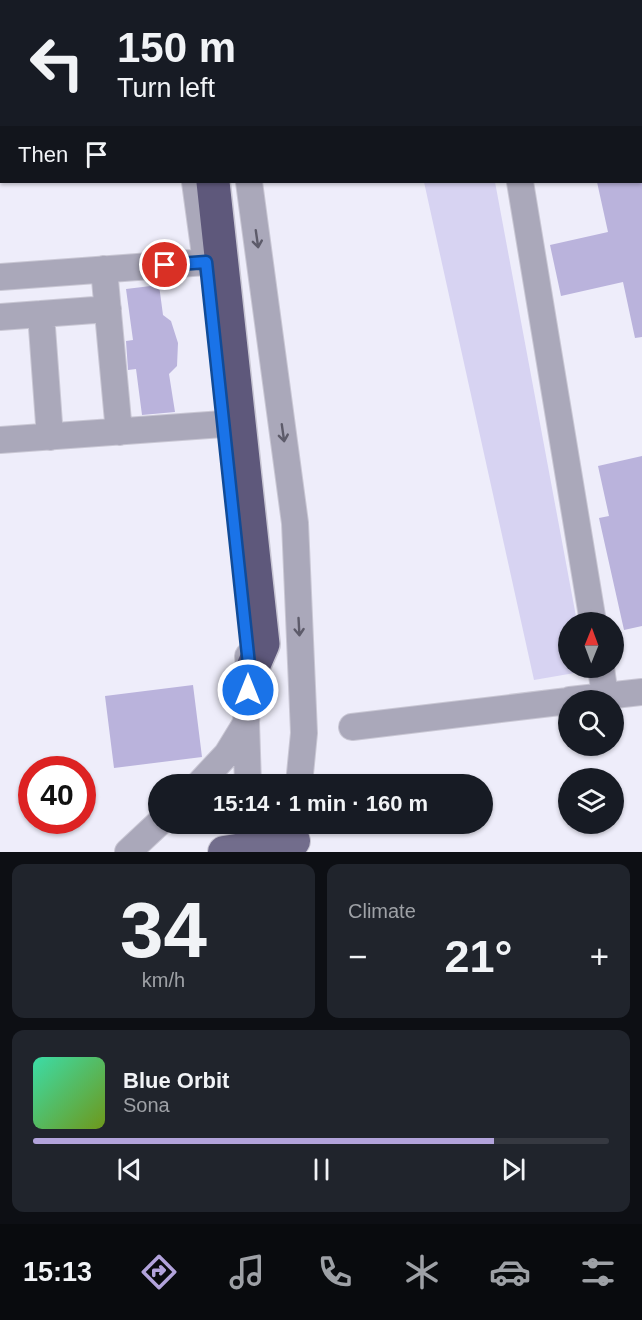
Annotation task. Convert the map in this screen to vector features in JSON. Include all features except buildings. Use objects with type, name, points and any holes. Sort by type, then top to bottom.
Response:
[{"type":"highway","points":[[213,183],[263,644],[250,674]]},
{"type":"main road","points":[[243,844],[295,839]]},
{"type":"street","points":[[195,183],[206,262],[250,674],[246,723],[248,774]]},
{"type":"street","points":[[249,183],[295,523],[304,733],[300,774]]},
{"type":"street","points":[[520,183],[591,612]]},
{"type":"street","points":[[0,277],[206,262]]},
{"type":"street","points":[[104,269],[119,432]]},
{"type":"street","points":[[0,317],[108,309]]},
{"type":"street","points":[[41,314],[50,437]]},
{"type":"street","points":[[0,440],[223,424]]},
{"type":"street","points":[[624,694],[642,692]]},
{"type":"street","points":[[352,727],[558,702]]},
{"type":"street","points":[[209,774],[227,754],[246,723]]},
{"type":"street","points":[[128,852],[148,833]]},
{"type":"shaded area","points":[[424,183],[495,183],[575,612],[558,612],[558,676],[534,680]]},
{"type":"route","points":[[165,265],[206,262],[250,674],[248,690]]}]
